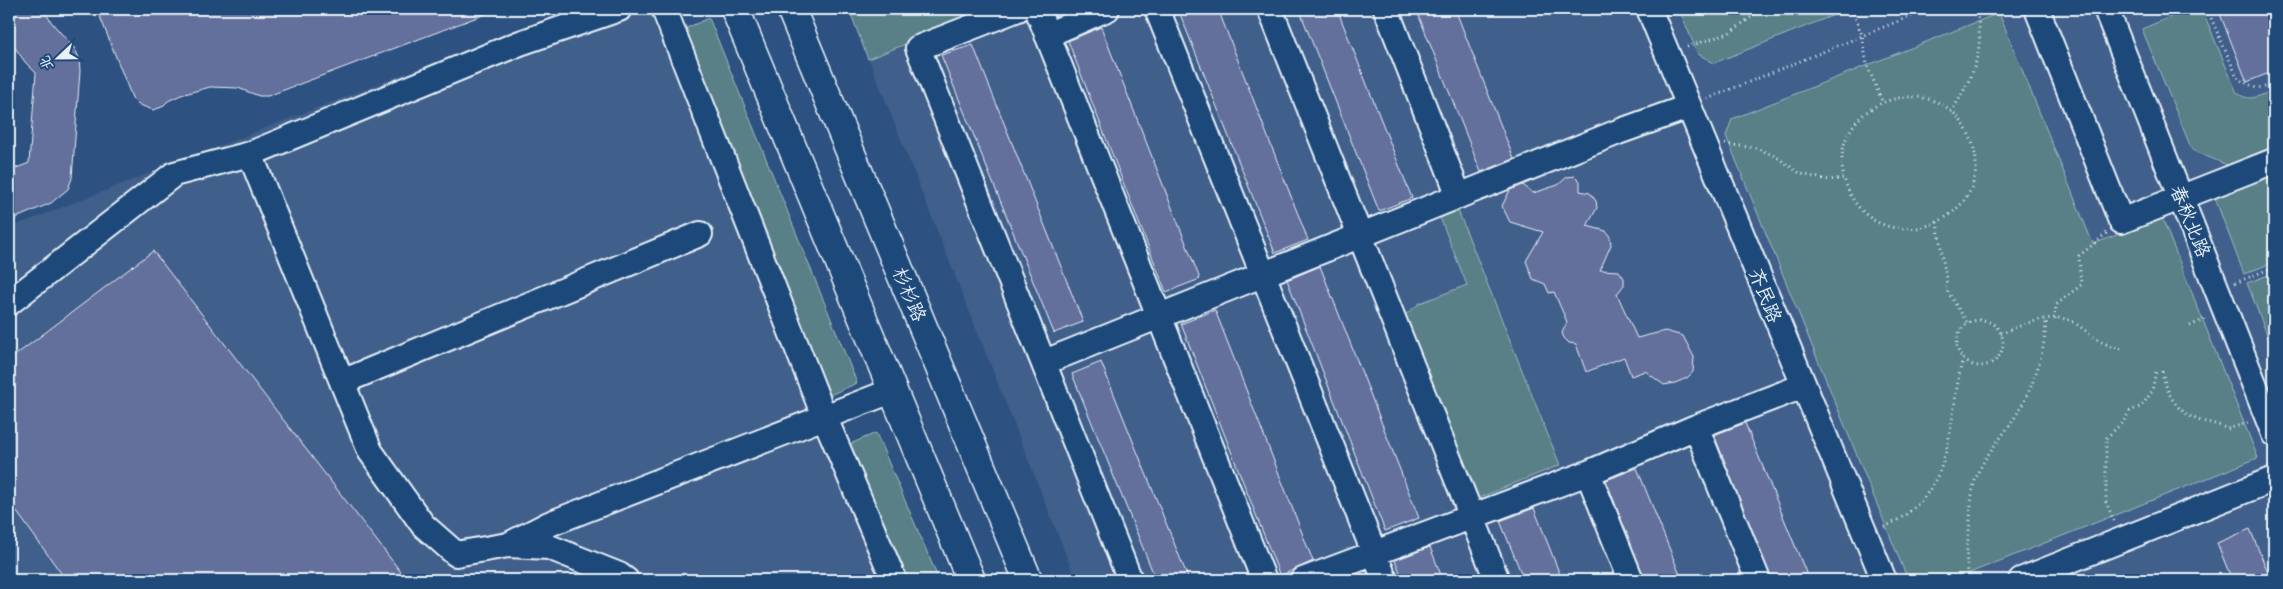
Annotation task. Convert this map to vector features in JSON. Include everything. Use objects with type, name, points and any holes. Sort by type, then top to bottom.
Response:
[{"type":"main road","points":[[734,9],[894,390],[971,580]]},
{"type":"main road","name":"杉杉路","points":[[791,9],[1028,580]]},
{"type":"lane","points":[[9,303],[174,174],[250,154],[520,43],[618,9]]},
{"type":"lane","points":[[664,9],[824,416],[894,580]]},
{"type":"lane","points":[[1018,9],[918,48],[1045,362],[1130,580]]},
{"type":"lane","points":[[1037,9],[1264,580]]},
{"type":"lane","points":[[1047,35],[1107,9]]},
{"type":"lane","points":[[1157,9],[1385,580]]},
{"type":"lane","points":[[1270,9],[1497,580]]},
{"type":"lane","points":[[1386,9],[1459,196]]},
{"type":"lane","name":"齐民路","points":[[1649,9],[1884,580]]},
{"type":"lane","points":[[2037,9],[2121,222],[2274,161]]},
{"type":"lane","name":"春秋北路","points":[[2106,9],[2271,426]]},
{"type":"lane","points":[[1045,362],[1618,132],[1688,107]]},
{"type":"lane","points":[[250,154],[370,452],[423,526],[456,554],[508,545],[549,547],[619,574],[626,580]]},
{"type":"lane","points":[[342,382],[700,234]]},
{"type":"lane","points":[[1302,580],[1588,473],[1696,427],[1803,386]]},
{"type":"lane","points":[[508,545],[549,524],[894,390]]},
{"type":"lane","points":[[1696,427],[1758,580]]},
{"type":"lane","points":[[1588,473],[1631,580]]},
{"type":"lane","points":[[2021,580],[2274,479]]},
{"type":"path","points":[[1668,56],[1693,44],[1729,33],[1760,9]]},
{"type":"path","points":[[1852,9],[1862,35],[1867,66],[1882,101]]},
{"type":"path","points":[[1688,107],[1928,9]]},
{"type":"path","points":[[1951,112],[1971,80],[1980,49],[1979,21],[1976,9]]},
{"type":"path","points":[[2207,9],[2238,79],[2256,88],[2274,86]]},
{"type":"path","points":[[1902,96],[1923,97],[1943,105],[1959,118],[1970,136],[1976,159],[1973,182],[1962,203],[1946,219],[1924,228],[1901,230],[1879,223],[1860,209],[1847,190],[1842,169],[1843,148],[1851,129],[1864,112],[1882,101],[1902,96]]},
{"type":"path","points":[[1705,147],[1730,144],[1756,148],[1775,156],[1801,174],[1829,180],[1844,178]]},
{"type":"path","points":[[1937,222],[1948,292],[1968,324]]},
{"type":"path","points":[[2055,319],[2056,305],[2081,285],[2078,256],[2121,222]]},
{"type":"path","points":[[2218,290],[2274,267]]},
{"type":"path","points":[[1972,580],[1968,574],[1966,556],[1975,479],[1988,454],[2010,424],[2038,369],[2045,340],[2046,319]]},
{"type":"path","points":[[2001,334],[2024,323],[2055,319],[2074,322],[2096,340],[2107,345],[2122,348]]},
{"type":"path","points":[[1975,321],[1990,322],[2001,334],[2003,341],[2000,355],[1989,364],[1975,366],[1963,358],[1957,344],[1958,336],[1968,324],[1975,321]]},
{"type":"path","points":[[1865,536],[1893,523],[1916,507],[1932,487],[1945,460],[1953,427],[1958,379],[1963,358]]},
{"type":"path","points":[[2122,540],[2106,502],[2106,438],[2130,411],[2142,406],[2152,391],[2156,371]]},
{"type":"path","points":[[2162,371],[2166,389],[2174,404],[2201,420],[2217,423],[2227,429],[2271,426]]},
{"type":"shaded area","points":[[571,9],[673,9],[830,395],[909,580],[9,580],[9,228]]},
{"type":"shaded area","points":[[849,9],[2274,9],[2274,580],[1076,580]]},
{"type":"green space","points":[[849,9],[994,9],[868,59]]},
{"type":"green space","points":[[1679,9],[1849,9],[1714,63],[1698,54]]},
{"type":"green space","points":[[2189,9],[2202,9],[2236,91],[2240,95],[2252,98],[2271,91],[2274,94],[2274,146],[2227,165],[2192,150],[2142,29]]},
{"type":"green space","points":[[1999,13],[2093,244],[2162,218],[2258,458],[1952,580],[1908,580],[1726,136],[1732,119]]},
{"type":"green space","points":[[709,18],[857,383],[830,395],[682,30]]},
{"type":"green space","points":[[2274,169],[2274,262],[2244,274],[2213,193]]},
{"type":"green space","points":[[1457,208],[1560,465],[1478,498],[1405,315],[1420,303],[1467,285],[1439,215]]},
{"type":"green space","points":[[2274,273],[2274,353],[2247,283]]},
{"type":"green space","points":[[876,433],[939,580],[909,580],[850,444]]},
{"type":"building","points":[[9,9],[43,9],[52,23],[75,49],[79,58],[80,71],[72,178],[68,189],[51,203],[9,221],[9,171],[29,163],[36,73],[25,62],[9,39]]},
{"type":"building","points":[[97,9],[496,10],[268,96],[259,96],[238,88],[210,87],[181,95],[168,101],[162,107],[153,110],[137,104],[133,100]]},
{"type":"building","points":[[1178,9],[1218,9],[1308,240],[1275,253]]},
{"type":"building","points":[[1299,9],[1337,9],[1412,198],[1379,211]]},
{"type":"building","points":[[1416,9],[1455,9],[1514,159],[1481,172]]},
{"type":"building","points":[[2218,9],[2274,9],[2274,71],[2247,82]]},
{"type":"building","points":[[1101,27],[1200,279],[1166,292],[1068,41]]},
{"type":"building","points":[[973,45],[1083,322],[1054,333],[941,55]]},
{"type":"building","points":[[1575,176],[1580,181],[1580,191],[1590,193],[1596,201],[1597,208],[1587,226],[1606,231],[1610,237],[1611,245],[1600,270],[1619,271],[1624,278],[1624,285],[1617,294],[1637,338],[1665,331],[1683,336],[1694,357],[1693,372],[1687,378],[1664,385],[1645,371],[1631,376],[1624,357],[1586,372],[1576,344],[1569,343],[1564,338],[1562,333],[1567,322],[1554,292],[1549,293],[1545,284],[1533,279],[1526,261],[1543,232],[1510,222],[1502,206],[1510,190],[1523,185],[1533,193],[1558,185],[1567,177]]},
{"type":"building","points":[[153,251],[407,580],[66,580],[9,501],[9,360]]},
{"type":"building","points":[[1320,266],[1419,518],[1385,531],[1287,280]]},
{"type":"building","points":[[1215,310],[1313,561],[1280,576],[1181,324]]},
{"type":"building","points":[[1101,362],[1189,580],[1156,580],[1072,374]]},
{"type":"building","points":[[1745,423],[1809,580],[1771,580],[1714,435]]},
{"type":"building","points":[[1637,468],[1682,580],[1644,580],[1606,480]]},
{"type":"building","points":[[1534,508],[1562,580],[1524,580],[1500,521]]},
{"type":"building","points":[[2250,529],[2271,580],[2232,580],[2217,543]]},
{"type":"building","points":[[1430,547],[1443,580],[1403,580],[1395,560]]}]
